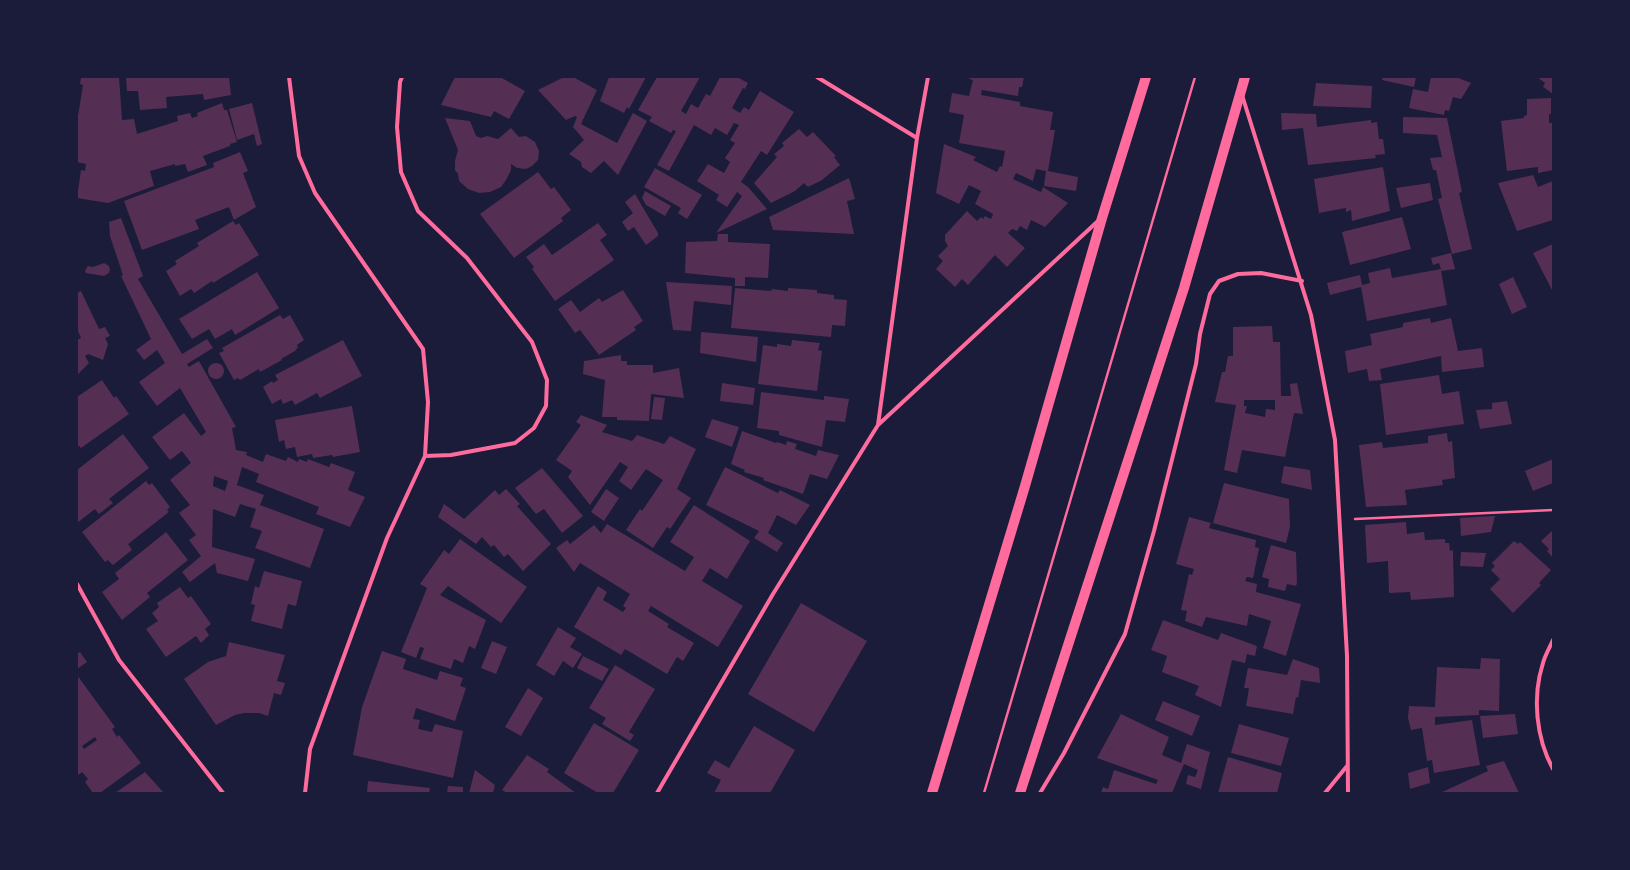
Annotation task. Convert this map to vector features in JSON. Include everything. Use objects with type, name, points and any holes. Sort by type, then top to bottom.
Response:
[{"type":"main road","points":[[932,793],[1025,486],[1102,218],[1146,77]]},
{"type":"main road","points":[[1020,793],[1184,288],[1245,77]]},
{"type":"street","points":[[289,77],[299,156],[315,194],[423,349],[428,402],[426,456],[387,538],[310,749],[305,793]]},
{"type":"street","points":[[402,77],[400,82],[397,127],[401,172],[418,211],[467,258],[532,342],[547,380],[546,406],[534,428],[516,442],[452,455],[426,456]]},
{"type":"street","points":[[817,77],[917,138]]},
{"type":"street","points":[[878,425],[917,138],[928,77]]},
{"type":"street","points":[[1241,91],[1302,282],[1311,315],[1335,440],[1346,656],[1348,793]]},
{"type":"street","points":[[657,793],[773,594],[878,425],[1102,218]]},
{"type":"street","points":[[1040,793],[1064,753],[1124,634],[1154,531],[1196,364],[1200,334],[1210,294],[1219,281],[1238,274],[1261,273],[1302,282]]},
{"type":"street","points":[[77,584],[119,660],[223,793]]},
{"type":"street","points":[[1553,640],[1543,663],[1538,692],[1537,718],[1543,747],[1553,769]]},
{"type":"street","points":[[1325,793],[1347,766]]},
{"type":"path","points":[[984,793],[1195,77]]},
{"type":"path","points":[[1338,520],[1553,510]]},
{"type":"building","points":[[81,77],[119,77],[122,120],[134,119],[137,134],[178,121],[177,116],[190,113],[192,118],[198,116],[197,113],[222,103],[224,110],[227,110],[237,142],[203,156],[207,165],[188,172],[185,164],[175,166],[175,164],[150,171],[154,186],[108,203],[77,198],[81,170],[85,171],[86,164],[77,162],[77,122],[83,85],[80,84]]},
{"type":"building","points":[[126,77],[229,77],[231,95],[204,100],[203,94],[166,97],[167,108],[140,110],[138,91],[127,91]]},
{"type":"building","points":[[455,77],[500,77],[525,91],[509,119],[494,111],[491,117],[441,105]]},
{"type":"building","points":[[564,77],[573,77],[597,90],[581,124],[617,143],[633,113],[647,121],[618,175],[604,161],[591,173],[582,167],[581,162],[569,154],[584,140],[573,127],[577,117],[575,116],[566,120],[538,90]]},
{"type":"building","points":[[609,77],[646,77],[629,109],[627,107],[624,113],[600,101]]},
{"type":"building","points":[[657,77],[700,77],[681,111],[686,114],[691,104],[698,108],[706,94],[710,96],[720,77],[737,77],[748,83],[745,89],[743,88],[732,108],[740,113],[744,107],[749,110],[760,91],[794,112],[767,155],[761,151],[741,182],[748,187],[767,209],[716,233],[742,196],[737,192],[727,207],[716,200],[719,195],[697,181],[708,164],[724,173],[730,162],[725,158],[735,143],[730,140],[739,125],[734,123],[727,135],[715,128],[711,135],[694,125],[669,171],[657,165],[676,131],[673,130],[671,133],[649,121],[652,117],[638,110]]},
{"type":"building","points":[[970,77],[1024,77],[1022,87],[1019,87],[1018,96],[982,90],[981,95],[1020,102],[1020,106],[1053,112],[1050,130],[1055,130],[1048,171],[1078,177],[1076,191],[1044,186],[1046,171],[1036,169],[1033,181],[1016,173],[1013,179],[1041,192],[1043,187],[1068,203],[1045,227],[1031,220],[1027,230],[1020,226],[1017,231],[1012,229],[1008,233],[1025,248],[1007,267],[995,255],[968,285],[962,279],[955,287],[936,269],[943,261],[938,256],[948,246],[945,241],[945,235],[967,211],[977,221],[981,217],[983,219],[985,216],[991,219],[993,214],[975,204],[981,191],[969,185],[959,204],[936,193],[944,144],[976,157],[973,160],[997,172],[1000,166],[1002,167],[1005,151],[959,143],[964,115],[949,112],[952,93],[969,96],[973,80],[969,79]]},
{"type":"building","points":[[1383,77],[1416,77],[1414,87],[1382,80]]},
{"type":"building","points":[[1431,77],[1456,77],[1471,83],[1461,99],[1453,97],[1449,111],[1445,110],[1444,115],[1409,108],[1413,89],[1428,92]]},
{"type":"building","points":[[1537,77],[1553,77],[1553,94],[1543,87],[1545,83]]},
{"type":"building","points":[[1316,83],[1372,86],[1371,108],[1313,106]]},
{"type":"building","points":[[1551,98],[1551,114],[1549,114],[1549,123],[1553,123],[1553,170],[1538,173],[1538,167],[1507,171],[1501,121],[1524,118],[1524,116],[1527,115],[1527,99]]},
{"type":"building","points":[[252,103],[262,144],[257,146],[254,134],[237,140],[229,109]]},
{"type":"building","points":[[1281,113],[1316,114],[1317,127],[1371,120],[1371,123],[1377,122],[1379,139],[1383,139],[1385,154],[1375,155],[1376,158],[1308,165],[1303,128],[1282,130]]},
{"type":"building","points":[[1403,117],[1447,118],[1462,192],[1459,193],[1472,249],[1452,254],[1438,199],[1442,198],[1436,170],[1433,170],[1430,158],[1442,157],[1437,135],[1403,133]]},
{"type":"building","points":[[445,118],[470,121],[476,136],[481,138],[487,136],[498,139],[511,128],[519,137],[526,136],[535,142],[539,151],[538,160],[526,169],[517,168],[511,164],[511,170],[501,187],[490,192],[479,193],[468,189],[459,181],[458,174],[455,170],[455,161],[458,150]]},
{"type":"building","points":[[799,129],[807,137],[813,132],[836,156],[834,157],[840,165],[822,180],[808,187],[804,183],[795,191],[771,203],[754,183],[777,157],[774,154],[784,146],[782,143]]},
{"type":"building","points":[[240,152],[248,171],[243,173],[256,207],[234,220],[229,207],[195,220],[199,229],[142,250],[124,201],[214,167],[213,163]]},
{"type":"building","points":[[1383,167],[1390,211],[1352,221],[1351,210],[1346,212],[1346,208],[1319,213],[1314,179]]},
{"type":"building","points":[[655,168],[702,195],[687,219],[678,213],[681,208],[644,187]]},
{"type":"building","points":[[538,172],[551,189],[554,187],[571,210],[561,218],[563,221],[514,258],[480,214]]},
{"type":"building","points":[[1533,175],[1538,187],[1553,181],[1553,220],[1517,231],[1498,183]]},
{"type":"building","points":[[849,178],[855,199],[847,201],[854,234],[773,230],[769,217]]},
{"type":"building","points":[[1430,183],[1433,200],[1401,208],[1396,188]]},
{"type":"building","points":[[645,191],[671,206],[665,216],[646,205],[642,198]]},
{"type":"building","points":[[635,194],[658,233],[658,236],[646,245],[634,227],[628,231],[622,222],[633,213],[625,202]]},
{"type":"building","points":[[1402,217],[1411,249],[1350,265],[1342,232]]},
{"type":"building","points":[[121,218],[143,276],[138,279],[182,354],[207,339],[213,348],[187,364],[189,367],[199,361],[236,427],[232,428],[236,450],[247,452],[246,455],[263,462],[266,454],[286,461],[288,457],[298,462],[299,459],[307,462],[308,459],[329,467],[331,463],[355,472],[348,490],[365,497],[350,527],[316,514],[319,507],[256,482],[259,474],[242,467],[237,485],[264,495],[260,505],[324,529],[310,568],[255,548],[262,531],[250,527],[256,509],[240,504],[235,517],[213,509],[212,547],[255,559],[248,581],[217,573],[215,563],[190,582],[182,572],[201,556],[189,540],[196,535],[179,513],[190,505],[170,480],[191,463],[182,451],[170,460],[152,437],[184,413],[201,436],[206,432],[180,388],[157,406],[139,382],[165,363],[157,350],[144,360],[136,350],[151,339],[121,276],[123,275],[110,236],[109,222]],"holes":[[[214,476],[228,481],[225,491],[213,486]]]},
{"type":"building","points":[[233,221],[236,225],[239,223],[259,255],[213,283],[212,281],[194,293],[191,289],[180,296],[166,271],[177,264],[175,261],[199,246],[197,243]]},
{"type":"building","points":[[598,223],[607,235],[600,240],[614,260],[555,301],[532,269],[534,267],[526,257],[544,244],[552,255]]},
{"type":"building","points":[[718,234],[728,234],[728,242],[770,244],[768,278],[745,277],[745,286],[735,286],[735,278],[685,273],[686,242],[717,241]]},
{"type":"building","points":[[1553,244],[1553,292],[1533,253]]},
{"type":"building","points":[[1451,253],[1455,269],[1441,271],[1447,305],[1367,321],[1361,287],[1330,295],[1327,283],[1360,275],[1362,285],[1370,283],[1368,273],[1390,268],[1392,278],[1441,269],[1439,263],[1433,265],[1431,258]]},
{"type":"building","points":[[104,263],[109,266],[110,270],[109,273],[104,276],[86,273],[85,271],[88,266],[93,267]]},
{"type":"building","points":[[257,272],[279,308],[235,335],[232,329],[215,339],[209,329],[192,339],[179,319]]},
{"type":"building","points":[[1513,277],[1527,307],[1512,314],[1499,284]]},
{"type":"building","points":[[666,282],[732,286],[731,305],[694,301],[691,331],[673,330]]},
{"type":"building","points":[[735,288],[771,291],[772,289],[788,291],[788,288],[817,290],[817,293],[834,295],[834,299],[847,300],[845,326],[832,325],[831,337],[731,328]]},
{"type":"building","points":[[623,290],[643,321],[634,327],[636,330],[599,355],[580,330],[575,333],[558,309],[571,300],[580,312],[599,298],[602,302]]},
{"type":"building","points":[[81,291],[99,329],[105,327],[110,336],[105,338],[108,344],[103,360],[88,354],[85,356],[89,363],[77,375],[77,340],[81,338],[77,329],[77,293]]},
{"type":"building","points":[[280,315],[283,319],[290,315],[304,340],[297,345],[298,347],[295,351],[281,359],[282,360],[260,372],[259,369],[240,380],[238,378],[234,380],[219,353],[224,351],[222,348]]},
{"type":"building","points":[[1430,318],[1431,323],[1451,318],[1458,351],[1482,348],[1484,367],[1442,372],[1441,356],[1380,369],[1382,380],[1369,381],[1367,369],[1348,373],[1345,351],[1372,345],[1370,334],[1403,327],[1403,323]]},
{"type":"building","points":[[1272,326],[1273,342],[1280,342],[1281,396],[1291,396],[1290,384],[1297,383],[1303,414],[1294,413],[1285,457],[1242,450],[1237,473],[1224,470],[1236,405],[1215,402],[1222,372],[1225,372],[1228,356],[1233,356],[1233,327]],"holes":[[[1244,400],[1275,400],[1275,410],[1266,409],[1265,417],[1245,413],[1247,406],[1244,406]]]},
{"type":"building","points":[[701,332],[758,337],[756,362],[700,353]]},
{"type":"building","points":[[343,340],[362,376],[320,398],[317,393],[295,405],[292,400],[283,404],[281,399],[272,404],[263,387],[272,381],[273,383],[278,380],[275,375]]},
{"type":"building","points":[[792,340],[820,343],[818,350],[822,351],[817,391],[758,384],[763,345],[777,347],[777,344],[791,346]]},
{"type":"building","points":[[621,355],[621,361],[627,361],[627,365],[653,365],[653,373],[679,368],[684,398],[651,394],[649,421],[617,420],[617,417],[602,417],[605,380],[583,374],[584,361]]},
{"type":"building","points":[[216,363],[223,368],[224,371],[219,378],[216,379],[209,374],[208,371],[213,364]]},
{"type":"building","points":[[1439,375],[1442,394],[1459,391],[1464,424],[1386,435],[1380,384]]},
{"type":"building","points":[[102,380],[114,398],[116,396],[129,414],[81,448],[78,445],[77,446],[77,397]]},
{"type":"building","points":[[722,383],[755,388],[753,405],[720,401]]},
{"type":"building","points":[[761,392],[824,400],[824,396],[849,399],[845,422],[826,420],[822,447],[779,435],[779,431],[757,428]]},
{"type":"building","points":[[654,397],[665,398],[662,420],[651,419]]},
{"type":"building","points":[[1507,401],[1512,424],[1480,429],[1476,410],[1492,409],[1492,403]]},
{"type":"building","points":[[352,406],[360,452],[333,457],[332,455],[313,458],[312,454],[297,457],[295,447],[286,449],[284,440],[279,442],[275,420]]},
{"type":"building","points":[[581,415],[607,425],[602,432],[632,441],[637,435],[664,444],[670,436],[696,449],[677,489],[691,498],[670,529],[667,527],[653,548],[626,530],[640,509],[642,511],[663,480],[646,469],[631,490],[619,481],[628,467],[620,462],[590,505],[568,477],[572,471],[556,460],[581,425],[576,422]]},
{"type":"building","points":[[712,419],[739,427],[732,447],[705,437]]},
{"type":"building","points":[[742,431],[776,443],[786,445],[787,441],[797,444],[795,449],[816,456],[818,450],[839,455],[827,479],[810,474],[803,494],[763,480],[764,478],[744,472],[745,470],[731,464]]},
{"type":"building","points":[[1447,433],[1448,442],[1452,441],[1455,478],[1442,480],[1443,485],[1405,490],[1407,505],[1366,507],[1359,445],[1382,442],[1383,448],[1428,443],[1428,436]]},
{"type":"building","points":[[123,434],[149,468],[109,499],[113,503],[99,514],[95,509],[77,523],[77,470]]},
{"type":"building","points":[[1553,459],[1553,483],[1533,491],[1525,471]]},
{"type":"building","points":[[1284,466],[1310,470],[1312,490],[1281,483]]},
{"type":"building","points":[[725,467],[778,493],[780,490],[810,505],[796,525],[777,515],[768,533],[783,543],[777,552],[754,538],[759,531],[706,505]]},
{"type":"building","points":[[542,468],[583,516],[562,533],[544,509],[536,514],[515,488]]},
{"type":"building","points":[[146,481],[149,485],[152,483],[170,507],[167,510],[169,512],[128,544],[132,550],[113,565],[108,560],[105,562],[82,532]]},
{"type":"building","points":[[1224,483],[1289,499],[1290,527],[1286,543],[1213,523]]},
{"type":"building","points":[[506,489],[520,504],[517,506],[551,544],[523,571],[508,554],[504,557],[494,545],[491,547],[482,537],[476,544],[438,517],[444,504],[464,519],[495,490],[499,495]]},
{"type":"building","points":[[606,489],[619,498],[604,521],[591,512]]},
{"type":"building","points":[[694,505],[750,541],[727,579],[710,568],[702,581],[743,606],[718,647],[651,606],[648,611],[669,624],[667,627],[694,643],[683,661],[677,657],[667,674],[625,649],[621,655],[574,627],[598,586],[607,592],[603,600],[623,612],[626,608],[623,606],[630,594],[580,563],[574,572],[556,548],[567,540],[570,544],[594,525],[601,533],[607,524],[685,571],[694,557],[670,542]]},
{"type":"building","points":[[1495,516],[1491,532],[1461,536],[1460,518]]},
{"type":"building","points":[[1189,517],[1211,523],[1209,528],[1256,540],[1255,547],[1259,548],[1253,578],[1247,577],[1245,581],[1257,584],[1256,592],[1301,604],[1286,656],[1263,648],[1271,621],[1249,614],[1247,626],[1206,617],[1202,627],[1185,621],[1187,611],[1181,610],[1189,574],[1192,575],[1194,569],[1176,564]]},
{"type":"building","points":[[1406,522],[1407,534],[1424,532],[1425,540],[1445,539],[1445,543],[1449,543],[1450,551],[1453,550],[1454,597],[1411,600],[1410,592],[1389,593],[1388,561],[1367,563],[1365,525]]},
{"type":"building","points":[[1553,530],[1553,558],[1547,551],[1549,549],[1541,541]]},
{"type":"building","points":[[166,532],[188,560],[147,593],[150,597],[122,620],[102,592],[119,579],[115,573]]},
{"type":"building","points":[[460,539],[527,587],[501,623],[448,586],[440,595],[486,620],[475,649],[469,646],[463,663],[454,659],[451,669],[420,659],[424,648],[420,647],[416,658],[401,652],[427,588],[420,584],[444,550],[449,554]]},
{"type":"building","points":[[1514,541],[1518,544],[1520,542],[1551,570],[1539,583],[1541,585],[1513,613],[1490,589],[1500,579],[1491,570],[1495,566],[1492,563]]},
{"type":"building","points":[[1271,545],[1296,552],[1297,583],[1296,586],[1287,584],[1285,591],[1268,587],[1269,579],[1262,577]]},
{"type":"building","points":[[1461,552],[1486,553],[1483,567],[1460,566]]},
{"type":"building","points":[[264,571],[302,581],[296,606],[288,604],[282,629],[251,621],[255,605],[251,604],[255,586],[259,588]]},
{"type":"building","points":[[180,587],[188,598],[191,596],[211,624],[205,629],[209,635],[201,643],[196,636],[166,657],[146,629],[158,621],[152,613],[159,607],[157,603]]},
{"type":"building","points":[[801,603],[867,641],[814,732],[748,694]]},
{"type":"building","points":[[1163,620],[1218,640],[1221,633],[1257,646],[1255,656],[1247,654],[1245,663],[1232,660],[1221,707],[1195,695],[1199,686],[1162,672],[1167,656],[1151,650]]},
{"type":"building","points":[[558,627],[576,638],[570,647],[582,654],[573,668],[563,661],[554,676],[536,665]]},
{"type":"building","points":[[492,641],[507,647],[496,674],[481,668]]},
{"type":"building","points":[[229,642],[285,655],[277,681],[285,683],[281,695],[274,693],[268,716],[259,713],[244,713],[235,715],[216,725],[184,679],[208,662],[226,656]]},
{"type":"building","points":[[382,651],[406,659],[403,669],[437,680],[440,671],[463,678],[460,686],[466,688],[455,721],[416,708],[413,719],[420,720],[418,729],[432,732],[435,724],[463,731],[453,778],[353,755],[362,707]]},
{"type":"building","points":[[80,652],[87,662],[77,669],[77,654]]},
{"type":"building","points":[[583,656],[609,669],[602,681],[577,668]]},
{"type":"building","points":[[1481,658],[1500,659],[1499,711],[1479,710],[1479,715],[1435,717],[1435,725],[1472,720],[1480,765],[1434,773],[1432,760],[1427,761],[1422,728],[1411,730],[1408,718],[1409,706],[1435,707],[1437,667],[1480,669]]},
{"type":"building","points":[[1293,659],[1319,668],[1320,683],[1301,680],[1298,698],[1296,697],[1293,714],[1246,706],[1249,688],[1244,688],[1248,668],[1287,675]]},
{"type":"building","points":[[615,665],[655,689],[629,732],[634,735],[630,741],[602,724],[606,718],[589,708]]},
{"type":"building","points":[[77,675],[115,727],[112,729],[117,737],[119,735],[141,763],[100,793],[93,793],[85,782],[88,779],[82,772],[77,776]],"holes":[[[95,737],[97,740],[84,749],[82,746]]]},
{"type":"building","points":[[528,688],[543,698],[521,736],[505,727]]},
{"type":"building","points":[[1163,701],[1200,716],[1192,736],[1155,720]]},
{"type":"building","points":[[1121,714],[1169,737],[1162,755],[1181,763],[1187,744],[1210,752],[1201,789],[1186,784],[1188,775],[1195,777],[1198,770],[1184,764],[1172,793],[1101,793],[1103,787],[1108,789],[1114,770],[1156,784],[1158,780],[1097,758]]},
{"type":"building","points":[[1515,714],[1518,734],[1483,738],[1480,716]]},
{"type":"building","points":[[594,723],[639,750],[613,793],[598,793],[564,773]]},
{"type":"building","points":[[1239,724],[1289,738],[1281,766],[1231,753]]},
{"type":"building","points":[[754,726],[795,750],[770,793],[714,793],[721,780],[707,773],[715,760],[729,768]]},
{"type":"building","points":[[527,755],[549,769],[547,772],[576,793],[507,793],[502,790]]},
{"type":"building","points":[[1228,757],[1282,773],[1277,793],[1218,793]]},
{"type":"building","points":[[1504,761],[1519,793],[1440,793],[1488,771],[1486,766]]},
{"type":"building","points":[[1428,767],[1430,783],[1410,789],[1408,773]]},
{"type":"building","points":[[475,770],[495,785],[493,793],[469,793]]},
{"type":"building","points":[[145,772],[164,793],[115,793]]},
{"type":"building","points":[[368,781],[430,788],[429,793],[367,793]]},
{"type":"building","points":[[448,786],[463,787],[463,792],[447,793]]}]
